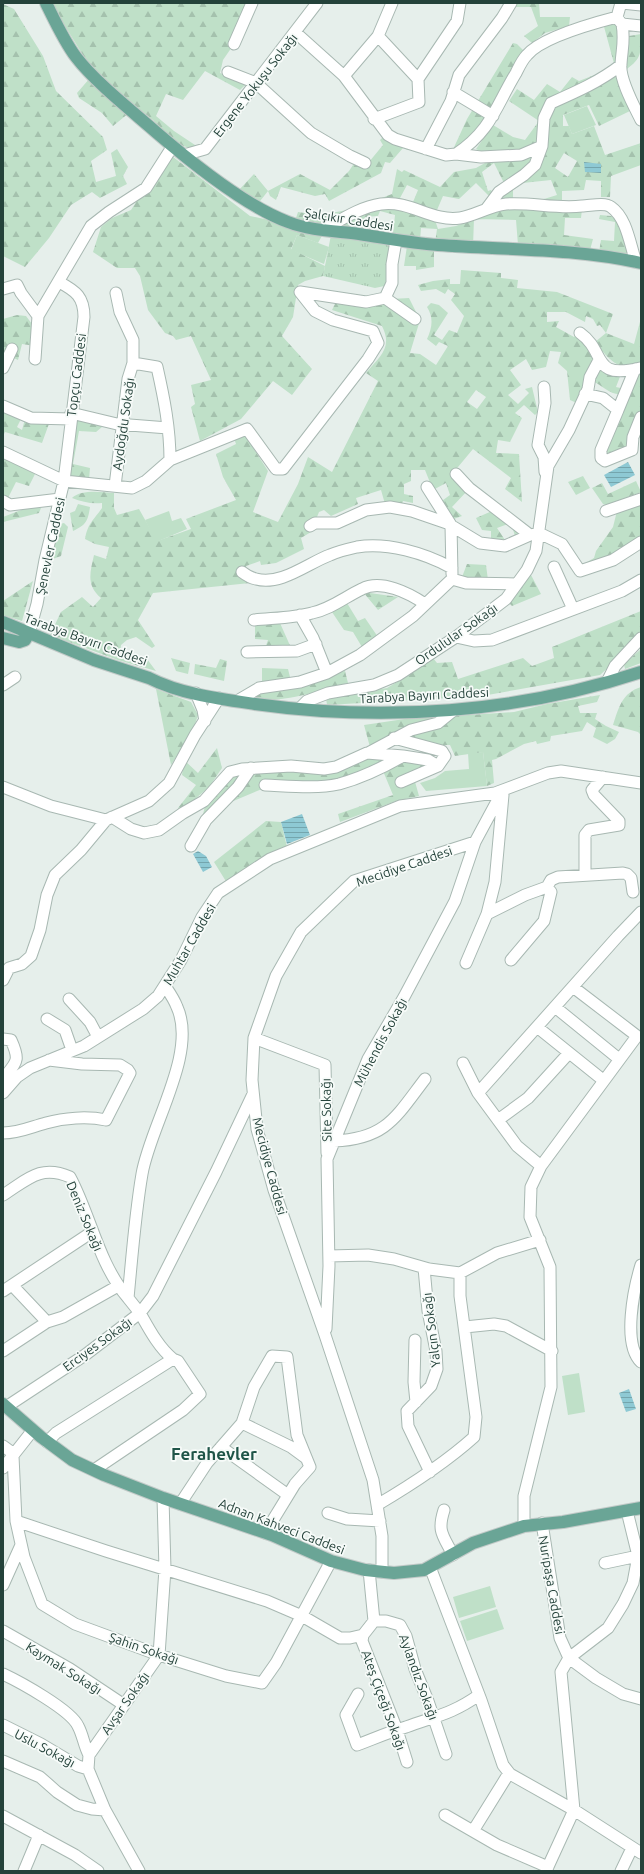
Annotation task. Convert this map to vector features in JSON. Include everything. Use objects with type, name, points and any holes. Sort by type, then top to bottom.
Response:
[{"type":"main road","name":"Şalçıkır Caddesi","points":[[46,3],[72,51],[85,68],[184,155],[270,214],[289,222],[323,230],[396,241],[438,245],[579,252],[638,262]]},
{"type":"main road","name":"Tarabya Bayırı Caddesi","points":[[3,622],[27,636]]},
{"type":"main road","name":"Tarabya Bayırı Caddesi","points":[[3,630],[27,636],[150,678],[158,684],[196,693],[236,702],[298,709],[372,714],[454,710],[537,699],[641,672]]},
{"type":"main road","points":[[3,638],[17,642],[27,636]]},
{"type":"main road","name":"Adnan Kahveci Caddesi","points":[[4,1405],[47,1442],[72,1460],[94,1470],[163,1498],[265,1533],[331,1561],[369,1570],[382,1572],[424,1570],[473,1543],[524,1526],[563,1522],[641,1508]]},
{"type":"street","points":[[234,44],[252,3]]},
{"type":"street","name":"Ergene Yokuşu Sokağı","points":[[184,155],[205,149],[317,3]]},
{"type":"street","points":[[344,76],[378,36],[392,3]]},
{"type":"street","points":[[374,119],[419,102],[418,79],[457,21],[460,3]]},
{"type":"street","points":[[426,149],[453,92],[458,75],[502,18],[511,3]]},
{"type":"street","points":[[641,5],[622,3],[620,20],[625,37],[621,65],[622,76],[641,120]]},
{"type":"street","points":[[456,154],[470,145],[488,125],[527,54],[551,39],[577,28],[620,20],[641,26]]},
{"type":"street","points":[[295,32],[344,76],[374,119],[388,134],[395,139],[446,155],[456,154],[481,157],[521,155],[542,146]]},
{"type":"street","points":[[378,36],[418,79]]},
{"type":"street","points":[[487,208],[499,192],[524,175],[535,165],[542,146],[544,118],[551,103],[603,79],[621,65]]},
{"type":"street","points":[[228,72],[256,83],[311,133],[365,163]]},
{"type":"street","points":[[453,92],[493,116]]},
{"type":"street","points":[[35,359],[38,316],[91,226],[109,212],[146,188],[168,152],[174,147]]},
{"type":"street","points":[[323,230],[353,213],[380,204],[399,203],[442,219],[461,218],[487,208],[506,204],[572,208],[606,204],[612,207],[621,217],[638,262]]},
{"type":"street","points":[[385,298],[392,283],[392,264],[396,241]]},
{"type":"street","name":"Topçu Caddesi","points":[[59,282],[78,295],[84,305],[64,481]]},
{"type":"street","points":[[3,289],[17,284],[21,293],[38,316]]},
{"type":"street","points":[[3,452],[64,481],[132,488],[146,482],[170,460],[247,428],[276,469],[283,469],[368,359],[378,343],[373,331],[333,320],[315,311],[300,292],[366,302],[385,298],[415,319]]},
{"type":"street","name":"Aydoğdu Sokağı","points":[[115,486],[128,379],[133,363],[133,340],[120,312],[116,293]]},
{"type":"street","points":[[580,333],[589,340],[599,360],[609,369],[623,372],[638,369]]},
{"type":"street","points":[[3,352],[12,349],[3,368]]},
{"type":"street","name":"Ordulular Sokağı","points":[[298,709],[307,702],[328,693],[374,684],[398,675],[456,637],[506,599],[527,570],[536,551],[535,534],[548,466],[569,430],[585,394],[590,377],[599,360]]},
{"type":"street","points":[[133,363],[157,367],[166,406],[170,435],[170,460]]},
{"type":"street","points":[[638,369],[601,450],[601,458],[605,461],[636,448],[633,437],[641,417]]},
{"type":"street","points":[[544,387],[545,403],[538,445],[544,457],[546,479]]},
{"type":"street","points":[[585,394],[603,398],[618,410]]},
{"type":"street","points":[[3,406],[31,418],[71,416],[123,424],[168,428]]},
{"type":"street","points":[[456,474],[469,488],[535,534],[562,544],[580,571],[613,560],[641,542]]},
{"type":"street","name":"Şenevler Caddesi","points":[[27,636],[37,604],[46,553],[64,481]]},
{"type":"street","points":[[236,702],[260,688],[300,682],[327,673],[360,655],[388,636],[425,604],[452,574],[450,525],[427,487]]},
{"type":"street","points":[[5,505],[60,499]]},
{"type":"street","points":[[606,511],[641,499]]},
{"type":"street","points":[[310,526],[315,523],[337,523],[366,510],[390,507],[412,511],[450,525],[480,543],[505,546],[535,534]]},
{"type":"street","points":[[242,572],[255,580],[268,580],[290,574],[331,554],[357,547],[373,546],[415,553],[466,583],[517,584]]},
{"type":"street","points":[[554,567],[574,609]]},
{"type":"street","points":[[456,637],[474,641],[492,640],[622,591],[641,580]]},
{"type":"street","points":[[254,620],[311,614],[329,608],[363,588],[372,586],[394,589],[417,598],[425,604]]},
{"type":"street","points":[[300,615],[316,644],[327,673]]},
{"type":"street","points":[[607,682],[615,666],[641,638]]},
{"type":"street","points":[[247,652],[296,651],[316,644]]},
{"type":"street","points":[[3,685],[15,677]]},
{"type":"street","points":[[196,693],[203,710],[205,721]]},
{"type":"street","points":[[3,980],[9,968],[22,964],[31,956],[40,930],[47,895],[56,874],[81,850],[109,819],[149,801],[169,783],[219,698]]},
{"type":"street","points":[[3,787],[51,806],[109,819],[144,833],[159,830],[182,812],[204,801],[230,772],[251,768],[291,766],[324,769],[336,767],[367,754],[411,730],[438,723],[454,710]]},
{"type":"street","points":[[394,738],[442,751],[445,756],[438,766],[402,782]]},
{"type":"street","points":[[367,754],[404,756],[428,760],[438,766]]},
{"type":"street","points":[[265,785],[306,786],[338,784],[383,767],[404,756]]},
{"type":"street","points":[[191,846],[206,820],[238,787],[251,768]]},
{"type":"street","name":"Muhtar Caddesi","points":[[3,1093],[17,1077],[30,1068],[84,1046],[143,1009],[158,996],[181,960],[202,917],[218,893],[270,858],[400,806],[495,793],[548,773],[561,771],[641,783]]},
{"type":"street","points":[[585,875],[585,835],[589,830],[619,825],[619,821],[594,795],[592,790],[603,778]]},
{"type":"street","points":[[466,963],[487,914],[495,882],[503,790]]},
{"type":"street","name":"Mühendis Sokağı","points":[[325,1335],[329,1256],[327,1160],[368,1059],[455,901],[475,842],[503,790]]},
{"type":"street","name":"Mecidiye Caddesi","points":[[382,1572],[382,1536],[373,1480],[325,1335],[274,1190],[258,1129],[252,1080],[254,1038],[276,976],[301,932],[354,881],[475,842]]},
{"type":"street","points":[[487,914],[525,895],[547,887],[551,880],[558,877],[628,874],[631,878],[633,892]]},
{"type":"street","points":[[511,960],[544,922],[551,892],[547,887]]},
{"type":"street","points":[[478,1093],[641,912]]},
{"type":"street","points":[[128,1298],[142,1172],[155,1130],[176,1075],[183,1039],[178,1007],[165,986]]},
{"type":"street","points":[[524,1526],[524,1496],[551,1387],[552,1350],[550,1267],[530,1217],[531,1187],[541,1166],[603,1080],[637,1036],[573,987]]},
{"type":"street","points":[[69,999],[90,1022],[98,1037]]},
{"type":"street","points":[[555,1007],[619,1059]]},
{"type":"street","points":[[47,1020],[65,1030],[72,1050]]},
{"type":"street","points":[[537,1027],[603,1080]]},
{"type":"street","name":"Site Sokağı","points":[[254,1038],[324,1065],[327,1160]]},
{"type":"street","points":[[3,1039],[11,1040],[18,1059],[16,1064],[3,1079]]},
{"type":"street","points":[[498,1120],[528,1098],[569,1053]]},
{"type":"street","points":[[3,1133],[15,1133],[47,1123],[74,1118],[97,1118],[106,1120],[130,1074],[128,1070],[120,1065],[82,1064],[47,1060]]},
{"type":"street","points":[[463,1063],[478,1093],[517,1146],[541,1166]]},
{"type":"street","points":[[334,1141],[352,1140],[381,1130],[392,1121],[425,1079]]},
{"type":"street","points":[[140,1313],[156,1290],[254,1093]]},
{"type":"street","name":"Deniz Sokağı","points":[[3,1195],[40,1172],[51,1171],[70,1177],[102,1255],[118,1286],[140,1313]]},
{"type":"street","points":[[47,1322],[7,1288],[92,1232]]},
{"type":"street","points":[[329,1256],[368,1255],[394,1258],[424,1268],[460,1273],[497,1253],[540,1240]]},
{"type":"street","points":[[641,1265],[636,1282],[630,1326],[637,1358],[641,1362]]},
{"type":"street","name":"Yalçın Sokağı","points":[[424,1268],[428,1311],[436,1352],[437,1369],[431,1386],[407,1411],[408,1426],[430,1472]]},
{"type":"street","points":[[377,1505],[430,1472],[474,1437],[476,1417],[460,1296],[460,1273]]},
{"type":"street","points":[[3,1351],[47,1322],[63,1317],[118,1286]]},
{"type":"street","name":"Erciyes Sokağı","points":[[4,1405],[85,1355],[140,1313],[168,1356],[178,1361],[200,1394],[183,1410],[94,1470]]},
{"type":"street","points":[[465,1327],[494,1324],[506,1326],[552,1350]]},
{"type":"street","points":[[415,1340],[414,1382],[416,1402]]},
{"type":"street","points":[[180,1504],[207,1463],[242,1423],[254,1387],[272,1356],[288,1356],[297,1435],[310,1467],[288,1495],[265,1533]]},
{"type":"street","points":[[47,1442],[62,1428],[173,1359]]},
{"type":"street","points":[[242,1423],[291,1447],[306,1458]]},
{"type":"street","points":[[3,1468],[32,1430]]},
{"type":"street","points":[[3,1446],[14,1455]]},
{"type":"street","points":[[222,1447],[288,1495]]},
{"type":"street","name":"Şahin Sokağı","points":[[14,1455],[16,1521],[24,1557],[42,1604],[75,1624],[159,1655],[226,1676],[262,1683],[276,1663],[331,1561]]},
{"type":"street","points":[[159,1655],[165,1569],[163,1498]]},
{"type":"street","points":[[444,1510],[439,1524],[440,1530],[453,1555]]},
{"type":"street","points":[[445,1814],[497,1845],[547,1869],[574,1810],[561,1672],[569,1658],[608,1628],[623,1604],[633,1583],[639,1561],[627,1511]]},
{"type":"street","points":[[328,1513],[347,1518],[380,1521]]},
{"type":"street","points":[[16,1521],[106,1551],[268,1601],[302,1616],[340,1638],[350,1638],[363,1635]]},
{"type":"street","name":"Nuripaşa Caddesi","points":[[542,1523],[560,1638],[569,1658],[596,1678],[623,1694],[641,1699]]},
{"type":"street","points":[[4,1581],[21,1545]]},
{"type":"street","points":[[605,1563],[639,1561]]},
{"type":"street","points":[[430,1567],[479,1695],[503,1765],[509,1773],[574,1810],[632,1848],[621,1871]]},
{"type":"street","points":[[369,1570],[374,1621]]},
{"type":"street","name":"Ateş Çiçeği Sokağı","points":[[374,1621],[363,1635],[362,1641],[397,1730],[407,1762]]},
{"type":"street","name":"Aylandız Sokağı","points":[[374,1621],[386,1621],[400,1625],[406,1636],[415,1669],[446,1754]]},
{"type":"street","name":"Kaymak Sokağı","points":[[3,1631],[70,1669],[124,1704]]},
{"type":"street","name":"Avşar Sokağı","points":[[89,1755],[159,1655]]},
{"type":"street","points":[[3,1674],[21,1683],[72,1718],[78,1726],[83,1744],[89,1755],[88,1768],[105,1810],[139,1871]]},
{"type":"street","points":[[358,1694],[346,1715],[357,1745],[397,1730],[434,1719],[461,1708],[479,1695]]},
{"type":"street","name":"Uslu Sokağı","points":[[3,1725],[41,1744],[78,1766],[88,1768]]},
{"type":"street","points":[[3,1761],[40,1777],[57,1792],[77,1805],[92,1809],[105,1810]]},
{"type":"street","points":[[473,1831],[509,1773]]},
{"type":"street","points":[[3,1816],[39,1835],[98,1871]]},
{"type":"street","points":[[24,1871],[39,1835]]},
{"type":"green space","points":[[47,3],[252,3],[234,44],[223,60],[220,73],[247,83],[240,90],[205,71],[183,100],[166,94],[156,116],[174,131],[198,147],[197,151],[173,142],[153,120],[117,92],[86,60],[60,18]]},
{"type":"green space","points":[[506,3],[539,3],[540,17],[570,17],[569,26],[545,33],[532,43],[524,36],[538,26],[531,7],[505,7]]},
{"type":"green space","points":[[3,4],[14,9],[43,56],[56,91],[103,137],[107,150],[91,161],[96,182],[116,176],[111,153],[117,149],[128,167],[123,176],[127,184],[100,198],[92,192],[71,205],[49,238],[25,267],[3,256]]},
{"type":"green space","points":[[619,22],[629,36],[641,34],[641,49],[638,58],[631,66],[619,75],[630,111],[599,126],[589,105],[563,115],[563,126],[569,126],[572,134],[594,126],[605,155],[641,143],[641,165],[611,176],[610,197],[601,197],[601,181],[586,180],[584,190],[562,191],[562,204],[582,209],[581,218],[565,218],[564,235],[593,239],[590,250],[518,245],[516,220],[474,219],[473,246],[435,243],[437,229],[421,228],[420,241],[393,233],[395,215],[380,211],[378,216],[365,217],[362,230],[295,221],[298,212],[323,214],[346,210],[392,194],[397,169],[402,172],[404,170],[440,187],[454,172],[476,168],[494,158],[476,149],[493,125],[513,137],[525,140],[539,121],[509,101],[517,89],[534,100],[547,84],[560,92],[572,77],[579,81],[615,67],[603,23]],"holes":[[[564,153],[577,161],[568,177],[555,168]],[[494,163],[503,181],[509,183],[492,212],[456,226],[438,229],[434,217],[443,196],[459,199],[476,183],[490,197],[493,194],[491,190],[488,191],[482,172]],[[551,180],[557,195],[544,199],[513,198],[513,184]],[[407,185],[418,190],[413,202],[400,198]]]},
{"type":"green space","points":[[513,43],[517,44],[527,54],[460,156],[450,156],[467,119]]},
{"type":"green space","points":[[90,78],[129,113],[113,126],[102,113],[79,98],[77,93]]},
{"type":"green space","points":[[587,106],[596,125],[572,134],[564,115]]},
{"type":"green space","points":[[383,137],[411,144],[408,150],[403,148],[390,163],[385,162],[381,173],[329,201],[325,194],[315,196],[281,187],[276,200],[270,196],[268,191],[300,174],[330,190],[349,171],[359,156],[369,162],[383,145],[380,140]]},
{"type":"green space","points":[[168,153],[250,216],[324,232],[318,243],[297,235],[291,249],[325,266],[323,276],[305,281],[298,285],[293,317],[282,336],[312,369],[292,395],[273,381],[241,419],[200,441],[191,407],[195,404],[191,385],[211,380],[191,336],[176,340],[173,336],[165,333],[148,310],[140,276],[135,268],[117,268],[93,252],[101,227],[112,218],[131,210]]},
{"type":"green space","points":[[254,174],[268,191],[257,205],[238,191]]},
{"type":"green space","points":[[600,215],[611,216],[615,219],[618,217],[631,258],[599,252],[601,240],[614,241],[615,222],[599,219]]},
{"type":"green space","points":[[297,235],[329,247],[324,264],[291,250]]},
{"type":"green space","points":[[331,235],[394,243],[389,285],[375,288],[323,276]]},
{"type":"green space","points":[[407,246],[434,249],[434,267],[416,270],[416,266],[404,266]]},
{"type":"green space","points":[[461,270],[501,273],[501,278],[518,280],[517,288],[557,292],[613,314],[606,333],[600,325],[597,326],[593,319],[586,316],[585,322],[566,312],[547,312],[547,322],[559,321],[556,327],[574,337],[577,333],[597,360],[579,404],[570,400],[567,371],[558,363],[561,352],[550,351],[546,367],[532,370],[526,359],[510,370],[521,385],[508,395],[518,404],[529,393],[525,389],[532,387],[538,412],[535,415],[524,405],[515,413],[522,418],[510,442],[498,440],[496,453],[519,454],[522,502],[505,489],[511,478],[473,449],[453,473],[468,490],[452,507],[462,516],[451,520],[439,503],[450,495],[446,483],[433,490],[425,470],[411,470],[411,481],[404,484],[404,494],[413,496],[413,503],[403,501],[402,505],[385,504],[381,490],[356,498],[358,504],[331,516],[324,510],[319,512],[311,532],[301,538],[304,549],[276,563],[261,565],[260,561],[246,566],[250,583],[153,593],[138,620],[155,646],[152,648],[136,637],[127,640],[121,645],[120,654],[144,663],[147,659],[156,671],[118,660],[50,635],[61,612],[82,597],[93,607],[101,598],[96,593],[91,583],[91,567],[94,555],[106,559],[109,547],[95,544],[85,539],[89,526],[102,508],[102,503],[79,501],[72,498],[86,492],[114,493],[114,508],[117,515],[139,509],[157,541],[191,529],[186,519],[236,500],[223,477],[216,454],[236,444],[233,435],[241,434],[246,437],[268,471],[253,512],[278,522],[298,484],[308,457],[332,472],[378,381],[366,373],[380,356],[385,346],[386,340],[382,326],[332,310],[336,302],[409,298],[420,320],[410,353],[420,354],[436,365],[448,346],[439,342],[436,346],[427,339],[432,323],[431,315],[427,307],[431,303],[439,305],[448,313],[434,335],[442,340],[449,330],[457,333],[464,316],[451,300],[455,294],[448,289],[445,294],[436,289],[421,291],[418,285],[450,279],[450,284],[460,284]],"holes":[[[476,390],[486,397],[477,409],[467,402]]]},
{"type":"green space","points":[[17,315],[26,316],[32,324],[35,346],[22,344],[18,360],[3,353],[3,319]]},
{"type":"green space","points":[[641,318],[641,364],[633,367],[620,366],[609,358],[595,342],[606,333],[634,344]]},
{"type":"green space","points":[[599,361],[621,374],[616,387],[625,389],[622,394],[610,392],[592,381]]},
{"type":"green space","points":[[641,373],[641,411],[629,438],[628,447],[608,454],[606,450],[639,374]]},
{"type":"green space","points":[[3,410],[21,419],[17,427],[22,430],[25,419],[50,421],[42,443],[5,432],[3,436]]},
{"type":"green space","points":[[76,420],[97,423],[102,427],[96,432],[79,431],[73,464],[90,468],[89,480],[67,477]]},
{"type":"green space","points":[[3,455],[35,474],[29,486],[16,482],[7,500],[3,498]]},
{"type":"green space","points":[[583,476],[590,488],[576,495],[568,482]]},
{"type":"green space","points":[[636,481],[641,492],[607,505],[603,504],[592,488],[602,483],[608,494]]},
{"type":"green space","points":[[78,504],[90,507],[86,522],[81,527],[73,531],[70,513],[75,511]]},
{"type":"green space","points":[[641,504],[641,539],[623,551],[582,565],[594,558],[596,551],[613,527],[617,511]]},
{"type":"green space","points":[[29,507],[41,508],[39,513],[3,522],[3,517]]},
{"type":"green space","points":[[169,511],[172,521],[181,518],[187,529],[156,542],[145,520]]},
{"type":"green space","points":[[492,511],[511,523],[497,528],[505,540],[515,536],[511,524],[527,534],[505,545],[491,542],[491,531],[482,530],[476,518]]},
{"type":"green space","points":[[64,523],[68,527],[61,556],[53,559],[52,550],[60,524]]},
{"type":"green space","points":[[467,564],[486,565],[488,580],[462,577]]},
{"type":"green space","points":[[531,575],[541,594],[512,606],[507,601]]},
{"type":"green space","points":[[33,581],[22,621],[3,615],[3,601]]},
{"type":"green space","points":[[363,592],[398,597],[378,610]]},
{"type":"green space","points":[[347,603],[358,621],[365,618],[378,637],[362,647],[353,632],[344,630],[332,612]]},
{"type":"green space","points":[[641,611],[641,638],[600,675],[482,696],[327,705],[326,698],[387,688],[412,673],[429,653],[437,663],[452,662],[458,679],[523,658],[532,666],[554,658],[552,647]]},
{"type":"green space","points":[[280,623],[292,650],[264,651],[268,640],[255,639],[255,624]]},
{"type":"green space","points":[[641,649],[641,663],[625,669],[624,664]]},
{"type":"green space","points":[[171,658],[190,663],[188,674],[176,671]]},
{"type":"green space","points":[[220,659],[227,661],[224,681],[194,674],[195,664],[216,668]]},
{"type":"green space","points":[[262,668],[288,669],[291,681],[262,681]]},
{"type":"green space","points":[[345,671],[348,683],[328,689],[300,696],[272,700],[261,699],[254,696],[255,694],[315,683],[334,673]]},
{"type":"green space","points":[[641,687],[641,735],[638,732],[613,725],[619,707],[625,697],[629,693]]},
{"type":"green space","points":[[156,689],[191,702],[198,715],[193,730],[171,765]]},
{"type":"green space","points":[[600,695],[597,702],[578,706],[580,713],[597,713],[595,719],[619,732],[615,739],[607,744],[593,737],[596,728],[587,722],[582,731],[551,736],[550,741],[537,744],[536,741],[524,744],[492,760],[494,783],[487,786],[483,752],[455,756],[450,745],[441,745],[437,747],[400,738],[454,716],[514,712],[547,704]]},
{"type":"green space","points":[[445,713],[437,721],[370,747],[364,725]]},
{"type":"green space","points":[[217,748],[222,768],[209,787],[181,811],[178,808],[196,785],[182,775],[184,760],[198,773]]},
{"type":"green space","points":[[483,752],[487,786],[426,791],[420,783],[435,778],[445,771],[469,769],[468,753]]},
{"type":"green space","points":[[368,755],[401,756],[338,783],[262,789],[224,805],[198,835],[205,806],[229,777],[250,770],[324,771]]},
{"type":"green space","points":[[404,757],[431,763],[414,778],[419,796],[396,801],[340,822],[338,814],[393,795],[383,771]]},
{"type":"green space","points":[[266,821],[281,822],[287,847],[227,883],[214,862]]},
{"type":"green space","points":[[579,1373],[585,1412],[568,1415],[562,1376]]},
{"type":"green space","points":[[490,1586],[496,1607],[459,1618],[453,1597]]},
{"type":"green space","points":[[497,1609],[504,1629],[467,1641],[460,1621]]},
{"type":"water","points":[[584,162],[601,164],[601,173],[585,172]]},
{"type":"water","points":[[628,462],[635,475],[611,487],[604,475]]},
{"type":"water","points":[[302,814],[310,835],[287,844],[281,822]]},
{"type":"water","points":[[198,851],[206,856],[212,867],[203,872],[193,854]]},
{"type":"water","points":[[629,1389],[636,1409],[626,1412],[619,1393]]},
{"type":"district","name":"Ferahevler","points":[[214,1454]]}]
